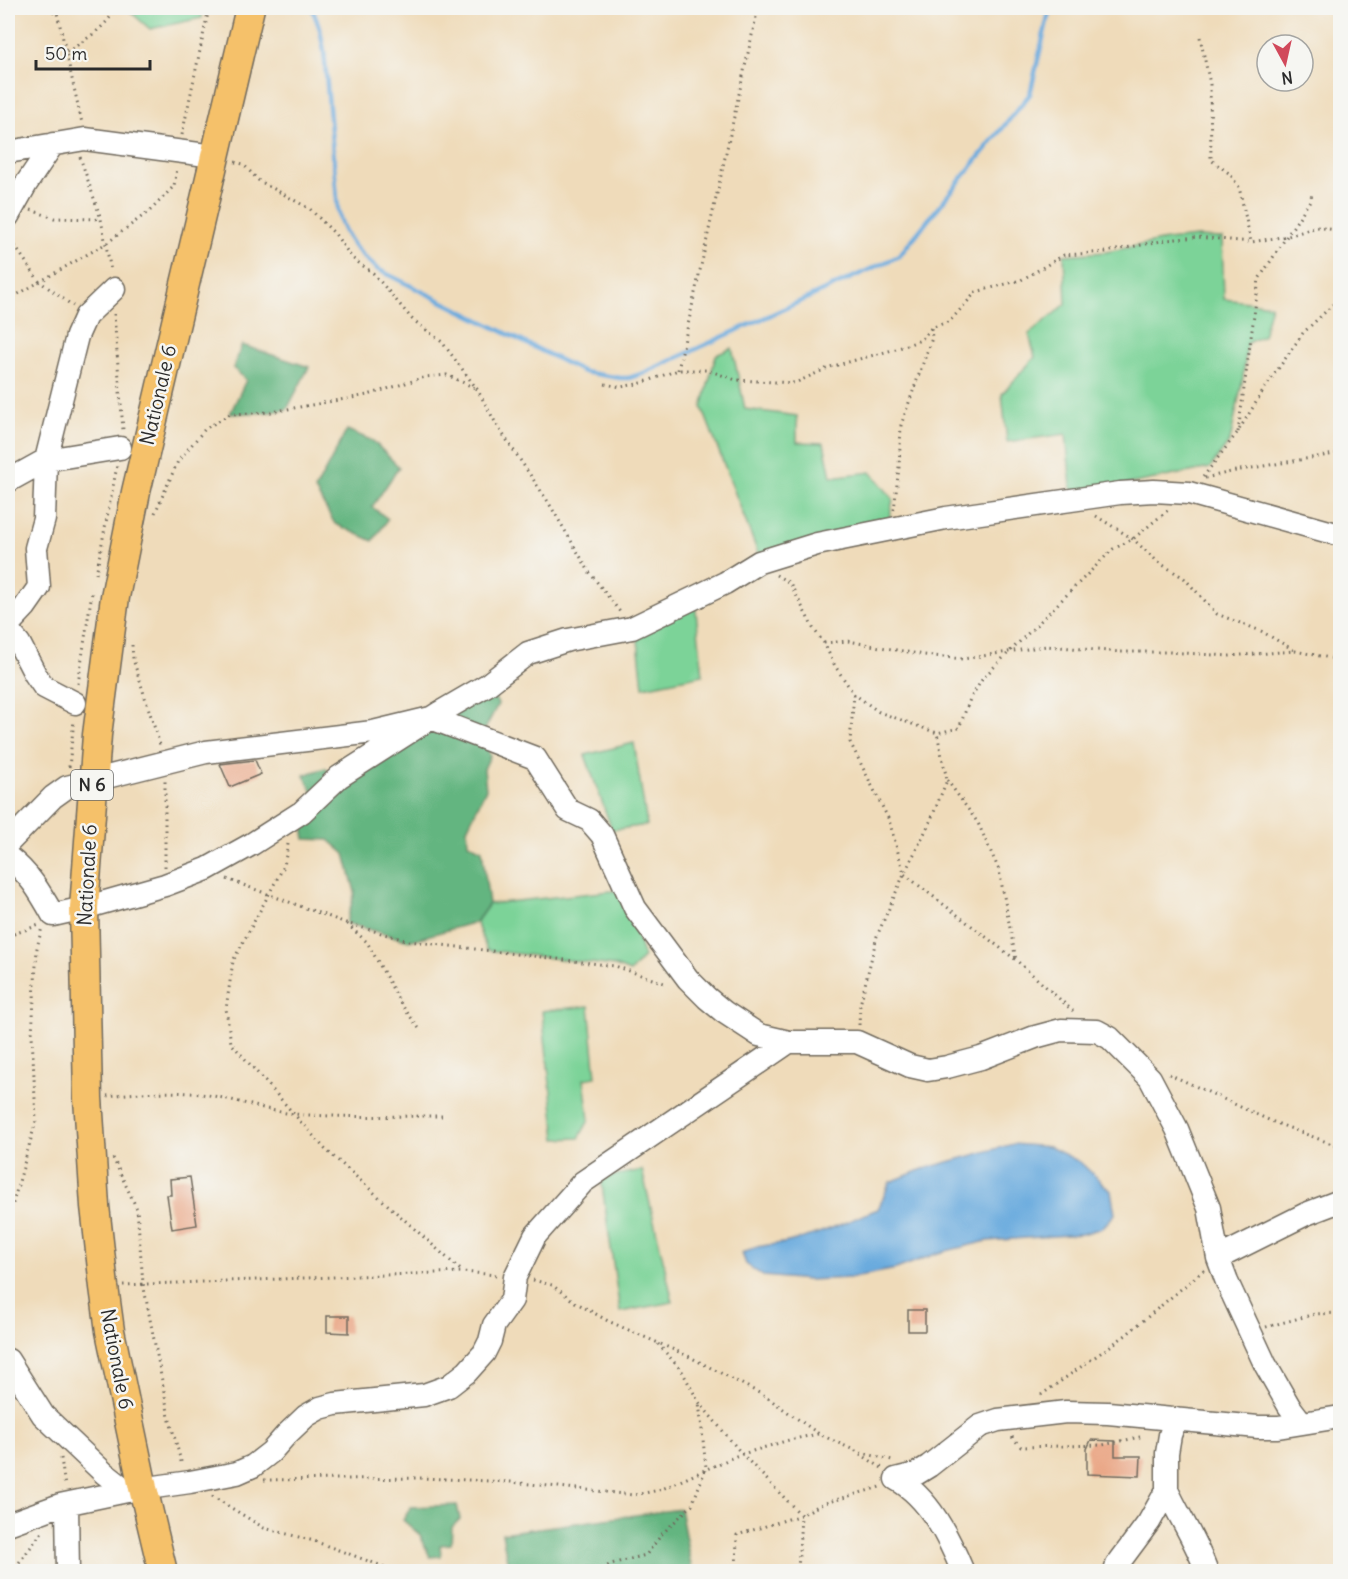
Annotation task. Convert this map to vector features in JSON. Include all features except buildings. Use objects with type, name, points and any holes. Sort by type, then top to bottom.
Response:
[{"type":"main road","name":"Nationale 6","points":[[163,1572],[135,1490],[104,1287],[95,1206],[88,1098],[84,908],[93,781],[115,597],[136,492],[250,8]]},
{"type":"street","points":[[8,152],[85,139],[214,156]]},
{"type":"street","points":[[11,210],[53,144]]},
{"type":"street","points":[[8,625],[39,587],[36,548],[44,519],[45,460],[77,336],[86,316],[114,289]]},
{"type":"street","points":[[8,481],[45,460],[120,448]]},
{"type":"street","points":[[8,857],[22,868],[37,885],[53,915],[165,885],[207,868],[302,812],[339,777],[487,685],[528,652],[568,640],[632,628],[725,583],[755,564],[817,544],[891,528],[1068,500],[1143,491],[1189,493],[1341,535]]},
{"type":"street","points":[[8,630],[20,643],[44,687],[75,703]]},
{"type":"street","points":[[8,843],[53,797],[67,787],[206,752],[373,732],[431,718],[535,758],[567,810],[589,820],[602,835],[635,908],[688,979],[707,998],[759,1035],[789,1042],[857,1042],[910,1066],[928,1070],[981,1058],[1035,1037],[1061,1030],[1096,1031],[1110,1038],[1150,1077],[1177,1128],[1203,1188],[1218,1258],[1227,1282],[1265,1364],[1289,1406],[1302,1423]]},
{"type":"street","points":[[8,1524],[67,1504],[237,1473],[253,1466],[271,1452],[306,1416],[320,1408],[335,1404],[424,1395],[449,1386],[467,1372],[484,1353],[494,1325],[512,1300],[515,1277],[535,1236],[583,1182],[789,1042]]},
{"type":"street","points":[[1218,1258],[1269,1231],[1341,1201]]},
{"type":"street","points":[[10,1368],[37,1408],[57,1430],[104,1473],[135,1490]]},
{"type":"street","points":[[895,1469],[916,1474],[980,1426],[998,1420],[1066,1412],[1141,1414],[1173,1427],[1278,1427],[1341,1417]]},
{"type":"street","points":[[1173,1427],[1167,1453],[1167,1490],[1193,1539],[1207,1572]]},
{"type":"street","points":[[895,1469],[935,1517],[963,1572]]},
{"type":"street","points":[[1114,1572],[1149,1522],[1167,1490]]},
{"type":"street","points":[[67,1504],[68,1572]]},
{"type":"path","points":[[49,8],[58,16]]},
{"type":"path","points":[[56,8],[85,139]]},
{"type":"path","points":[[66,53],[96,31],[116,8]]},
{"type":"path","points":[[8,300],[107,243],[152,209],[174,186],[179,151],[209,8]]},
{"type":"path","points":[[678,370],[758,8]]},
{"type":"path","points":[[1200,37],[1210,84],[1211,160],[1230,174],[1239,187],[1251,242]]},
{"type":"path","points":[[214,156],[243,164],[258,180],[310,209],[335,234],[352,258],[373,273],[412,319],[442,342],[477,389],[498,427],[547,500],[590,573],[632,628]]},
{"type":"path","points":[[1238,434],[1259,279],[1311,199],[1312,191]]},
{"type":"path","points":[[11,210],[54,218],[101,219]]},
{"type":"path","points":[[605,384],[621,387],[642,384],[678,370],[707,369],[736,380],[795,383],[830,367],[921,339],[931,328],[950,321],[976,292],[1021,280],[1064,255],[1106,252],[1166,240],[1197,237],[1251,242],[1288,236],[1317,227],[1341,231]]},
{"type":"path","points":[[8,236],[39,282],[86,316],[114,328]]},
{"type":"path","points":[[891,528],[899,467],[901,425],[932,338],[931,328]]},
{"type":"path","points":[[152,522],[178,461],[205,429],[230,414],[272,412],[368,395],[425,377],[447,375],[477,389]]},
{"type":"path","points":[[1202,479],[1240,470],[1341,453]]},
{"type":"path","points":[[1068,500],[1133,539],[1158,562],[1184,578],[1217,614],[1261,631],[1295,651]]},
{"type":"path","points":[[755,564],[790,582],[835,666],[855,694],[879,712],[937,733],[959,728],[970,699],[983,678]]},
{"type":"path","points":[[131,637],[133,659],[165,762],[165,885]]},
{"type":"path","points":[[824,643],[848,641],[924,655],[963,659],[1046,646],[1121,652],[1229,656],[1295,651],[1341,660]]},
{"type":"path","points":[[855,694],[850,742],[888,820],[904,874],[1016,960],[1096,1031]]},
{"type":"path","points":[[937,733],[947,780],[978,823],[999,870],[1016,960]]},
{"type":"path","points":[[857,1042],[860,1005],[877,936],[947,780]]},
{"type":"path","points":[[302,812],[290,836],[284,866],[233,961],[226,1010],[231,1042],[325,1149],[463,1272]]},
{"type":"path","points":[[207,868],[267,894],[346,923],[409,941],[615,966],[664,983],[688,979]]},
{"type":"path","points":[[8,936],[43,923],[37,948],[32,1034],[36,1121],[8,1221]]},
{"type":"path","points":[[346,923],[367,942],[401,1004],[421,1031]]},
{"type":"path","points":[[1167,1073],[1271,1121],[1341,1147]]},
{"type":"path","points":[[88,1098],[128,1093],[191,1093],[295,1114],[442,1116]]},
{"type":"path","points":[[110,1154],[117,1163],[137,1209],[142,1283],[178,1457],[190,1482],[264,1528],[314,1541],[390,1569],[392,1572]]},
{"type":"path","points":[[1033,1401],[1126,1335],[1218,1258]]},
{"type":"path","points":[[104,1287],[142,1283],[219,1283],[463,1272],[542,1281],[608,1321],[765,1396],[819,1434],[895,1469]]},
{"type":"path","points":[[1251,1332],[1307,1315],[1341,1313]]},
{"type":"path","points":[[656,1342],[682,1371],[698,1401],[742,1454],[801,1515],[798,1572]]},
{"type":"path","points":[[597,1572],[611,1564],[646,1555],[662,1534],[692,1505],[706,1468],[698,1401]]},
{"type":"path","points":[[998,1420],[1021,1447],[1103,1445],[1173,1427]]},
{"type":"path","points":[[57,1430],[67,1504]]},
{"type":"path","points":[[259,1481],[360,1477],[423,1478],[511,1482],[634,1495],[660,1490],[742,1454],[819,1434]]},
{"type":"path","points":[[858,1452],[895,1469]]},
{"type":"path","points":[[736,1572],[737,1535],[801,1515],[822,1504],[874,1490],[895,1469]]},
{"type":"path","points":[[12,1572],[44,1529]]},
{"type":"green space","points":[[126,8],[203,8],[202,18],[150,29]]},
{"type":"green space","points":[[1197,237],[1222,238],[1224,299],[1271,305],[1263,336],[1247,343],[1243,378],[1230,441],[1210,468],[1074,495],[1071,487],[1066,434],[1007,442],[1002,394],[1035,357],[1029,334],[1066,304],[1064,255],[1106,252],[1166,240]]},
{"type":"green space","points":[[242,345],[309,367],[287,409],[230,414],[246,380],[233,368]]},
{"type":"green space","points":[[732,348],[745,409],[797,416],[797,442],[824,443],[831,477],[871,472],[893,499],[888,525],[761,561],[702,407],[716,355]]},
{"type":"green space","points":[[347,430],[373,441],[399,467],[372,507],[388,519],[373,541],[335,524],[315,490]]},
{"type":"green space","points":[[695,603],[703,675],[643,687],[637,631]]},
{"type":"green space","points":[[489,688],[498,704],[483,733],[490,756],[484,769],[486,789],[467,829],[468,843],[482,850],[489,904],[476,922],[409,941],[346,923],[355,892],[345,854],[329,840],[305,839],[303,825],[322,811],[304,775],[325,768],[335,777]]},
{"type":"green space","points":[[634,743],[647,825],[612,830],[585,755]]},
{"type":"green space","points":[[621,890],[644,957],[630,972],[615,966],[487,950],[476,922],[489,904]]},
{"type":"green space","points":[[589,1006],[596,1077],[584,1079],[589,1120],[579,1138],[556,1139],[542,1011]]},
{"type":"green space","points":[[642,1170],[673,1302],[620,1312],[601,1178]]},
{"type":"green space","points":[[457,1505],[460,1519],[452,1527],[451,1544],[440,1545],[441,1556],[430,1557],[420,1535],[403,1520],[411,1507]]},
{"type":"green space","points":[[680,1509],[692,1571],[509,1571],[502,1533]]},
{"type":"water","points":[[1013,1144],[1050,1147],[1080,1162],[1111,1191],[1115,1214],[1102,1228],[1082,1234],[987,1241],[938,1253],[896,1269],[850,1278],[808,1280],[763,1276],[746,1264],[742,1253],[748,1250],[811,1236],[878,1209],[890,1182],[923,1169]]},
{"type":"waterway","points":[[312,8],[320,29],[324,51],[338,210],[343,228],[357,250],[377,269],[584,372],[620,378],[629,378],[644,373],[899,256],[1030,94],[1050,8]]}]
